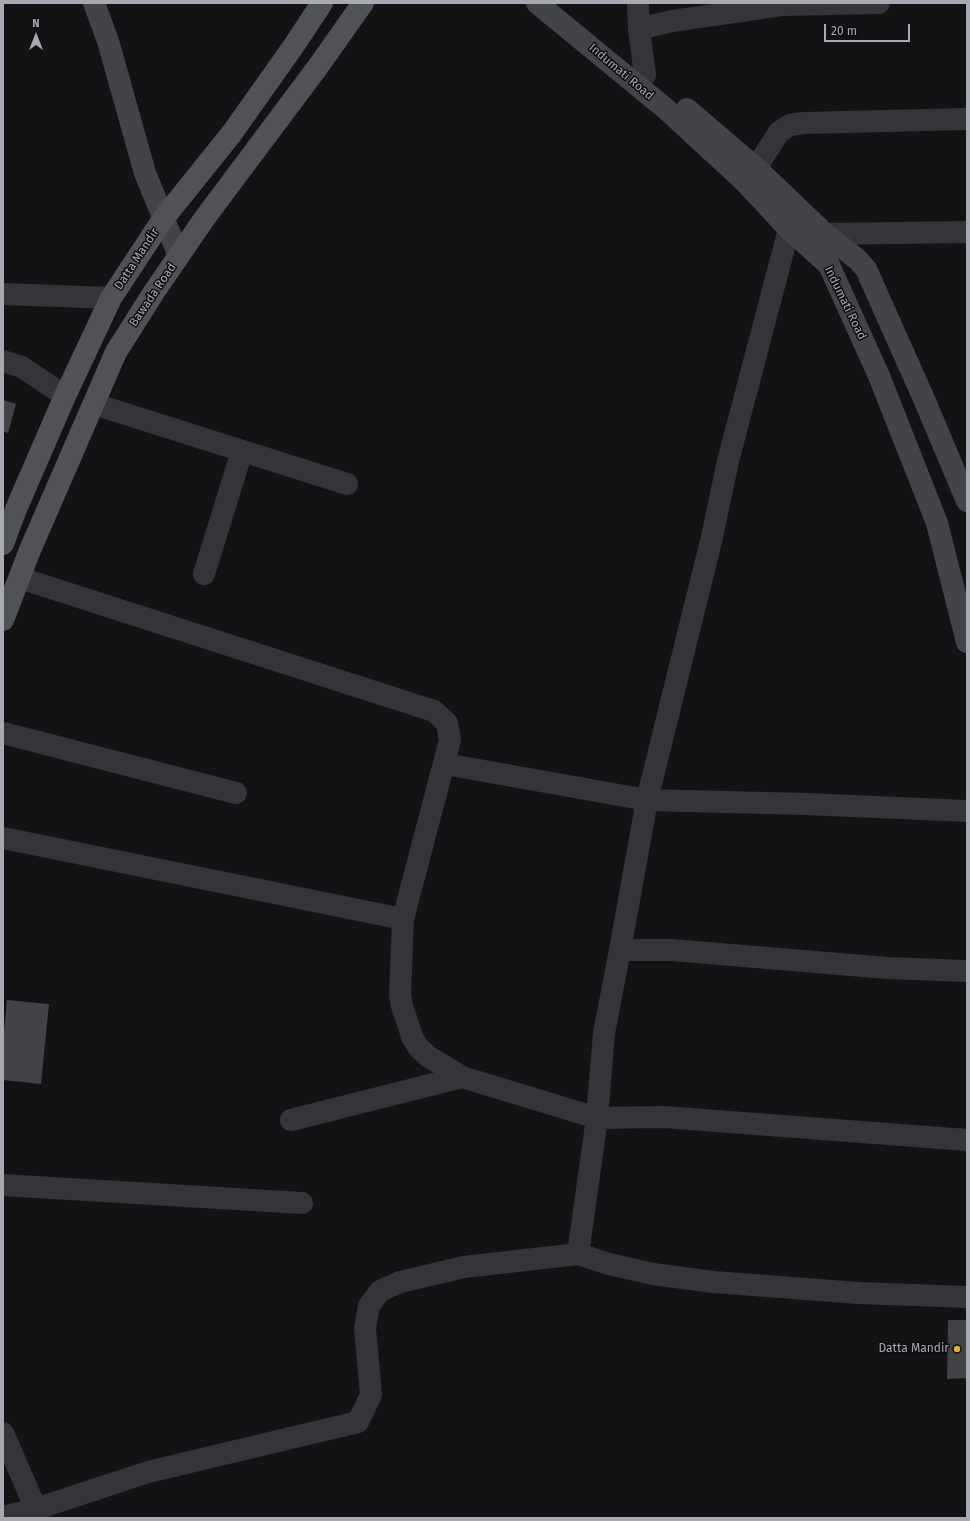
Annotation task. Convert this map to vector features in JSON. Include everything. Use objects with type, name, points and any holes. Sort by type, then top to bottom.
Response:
[{"type":"main road","points":[[94,3],[108,41],[145,173],[179,256]]},
{"type":"main road","name":"Datta Mandir","points":[[3,543],[64,396],[111,298],[163,219],[236,127],[296,44],[322,3]]},
{"type":"main road","name":"Bawada Road","points":[[3,620],[30,550],[116,352],[179,256],[363,3]]},
{"type":"main road","name":"Indumati Road","points":[[537,3],[666,109],[744,182],[789,229],[829,265],[879,376],[937,523],[967,642]]},
{"type":"main road","name":"Indumati Road","points":[[554,3],[645,75],[756,168],[825,234],[857,259],[866,269],[924,399],[967,501]]},
{"type":"street","points":[[638,3],[639,29],[645,75]]},
{"type":"street","points":[[639,29],[672,20],[782,4],[879,3]]},
{"type":"street","points":[[756,168],[778,132],[790,125],[804,123],[967,119]]},
{"type":"street","points":[[578,1254],[597,1118],[604,1033],[647,800],[712,536],[728,461],[789,229]]},
{"type":"street","points":[[825,234],[967,232]]},
{"type":"street","points":[[3,294],[111,298]]},
{"type":"street","points":[[3,361],[22,367],[64,396]]},
{"type":"street","points":[[94,404],[347,484]]},
{"type":"street","points":[[204,574],[242,451]]},
{"type":"street","points":[[20,578],[434,711],[447,723],[450,740],[445,764],[403,919],[400,995],[413,1039],[418,1048],[429,1057],[462,1077],[597,1118],[664,1117],[967,1140]]},
{"type":"street","points":[[3,733],[236,793]]},
{"type":"street","points":[[445,764],[647,800],[806,804],[967,811]]},
{"type":"street","points":[[3,838],[403,919]]},
{"type":"street","points":[[620,950],[672,950],[887,968],[967,970]]},
{"type":"street","points":[[291,1120],[462,1077]]},
{"type":"street","points":[[3,1185],[302,1203]]},
{"type":"street","points":[[3,1517],[36,1509],[148,1472],[358,1422],[371,1395],[365,1328],[369,1306],[380,1291],[400,1282],[464,1267],[578,1254],[609,1264],[653,1274],[714,1282],[859,1293],[967,1297]]},
{"type":"street","points":[[3,1433],[36,1509]]},
{"type":"building","points":[[3,400],[16,404],[8,433],[3,431]]},
{"type":"building","points":[[7,1000],[49,1004],[41,1084],[3,1080],[3,1042]]},
{"type":"building","name":"Datta Mandir","points":[[948,1320],[967,1320],[967,1378],[947,1379]]},
{"type":"place","name":"Datta Mandir","points":[[957,1349]]}]
